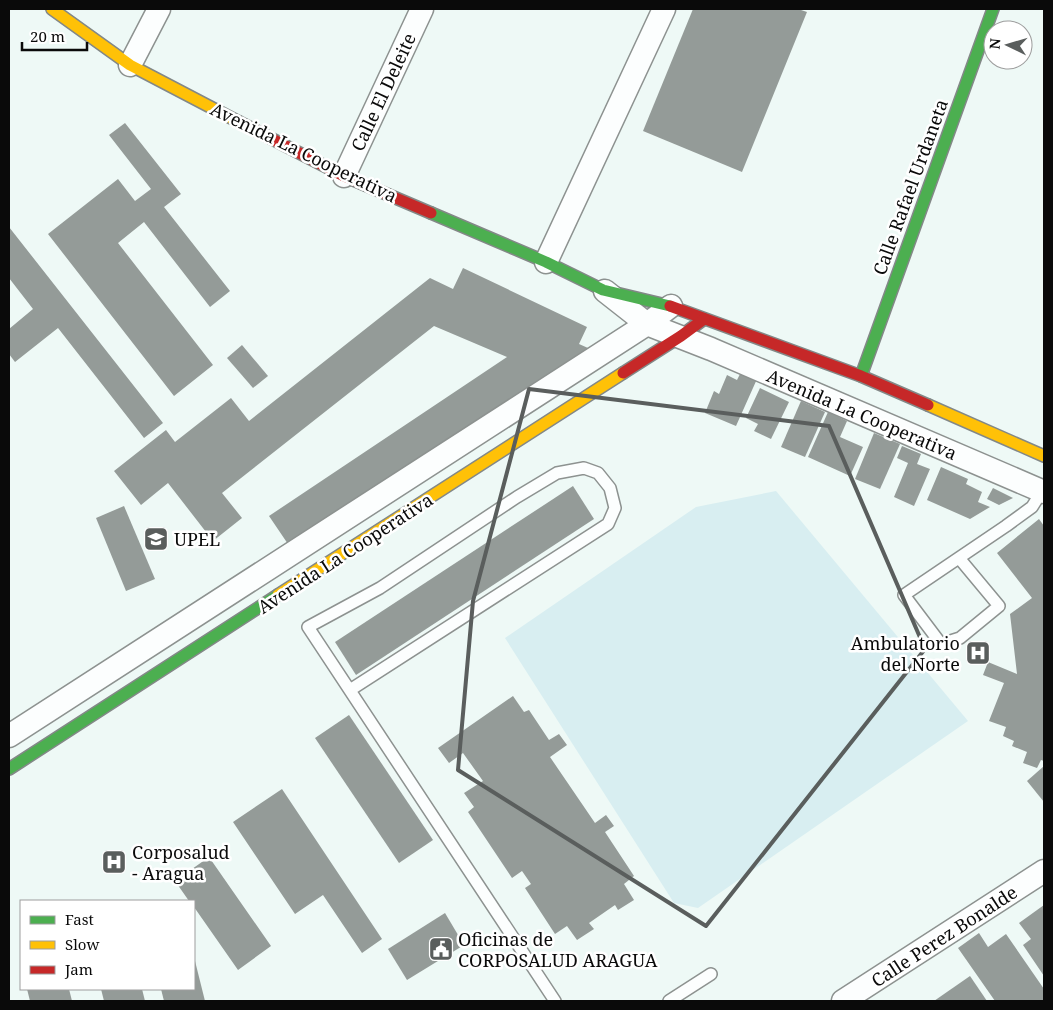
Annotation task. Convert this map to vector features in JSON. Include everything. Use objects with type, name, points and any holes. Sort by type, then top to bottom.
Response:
[{"type":"street","name":"Avenida La Cooperativa","points":[[52,9],[130,65],[344,176],[546,262],[603,290],[671,306],[861,376],[1044,456]]},
{"type":"street","points":[[130,65],[160,9]]},
{"type":"street","name":"Calle El Deleite","points":[[344,176],[422,9]]},
{"type":"street","points":[[546,262],[664,9]]},
{"type":"street","name":"Calle Rafael Urdaneta","points":[[861,376],[993,9]]},
{"type":"street","points":[[603,290],[647,324],[671,306]]},
{"type":"street","name":"Avenida La Cooperativa","points":[[9,769],[704,319]]},
{"type":"street","name":"Avenida La Cooperativa","points":[[9,736],[647,324],[680,336],[1043,491]]},
{"type":"street","name":"Calle Perez Bonalde","points":[[843,1001],[1044,872]]},
{"type":"lane","points":[[350,690],[608,524],[615,508],[610,488],[598,473],[584,468],[557,473],[517,497],[380,588],[308,627],[555,1001]]},
{"type":"lane","points":[[959,558],[999,606],[960,638],[941,644],[904,595],[1032,507],[1043,491]]},
{"type":"lane","points":[[668,1001],[711,974]]},
{"type":"highlighted area","points":[[529,389],[829,426],[925,649],[706,926],[458,770],[473,601]]},
{"type":"shaded area","points":[[776,491],[968,721],[698,908],[674,903],[505,638],[696,507]]},
{"type":"building","points":[[693,9],[798,9],[807,12],[742,172],[643,131]]},
{"type":"building","points":[[125,123],[181,194],[164,207],[230,291],[210,307],[144,222],[118,243],[213,365],[174,396],[48,234],[118,179],[135,201],[151,189],[109,135]]},
{"type":"building","points":[[9,227],[163,423],[144,438],[58,328],[15,362],[9,354],[9,329],[33,309],[9,278]]},
{"type":"building","points":[[463,268],[587,327],[579,344],[588,348],[290,547],[269,516],[507,357],[434,326],[222,493],[242,518],[213,541],[168,483],[141,505],[114,471],[166,430],[175,442],[231,398],[249,421],[430,278],[453,289]]},
{"type":"building","points":[[242,345],[268,376],[253,388],[227,358]]},
{"type":"building","points":[[741,372],[757,379],[736,426],[705,413],[714,391],[719,394],[727,375],[737,380]]},
{"type":"building","points":[[760,388],[789,402],[771,439],[754,431],[758,424],[746,418]]},
{"type":"building","points":[[801,401],[825,412],[805,457],[781,447]]},
{"type":"building","points":[[828,412],[847,421],[840,437],[863,447],[850,476],[808,457]]},
{"type":"building","points":[[874,433],[900,444],[880,489],[855,479]]},
{"type":"building","points":[[902,446],[921,454],[917,464],[930,469],[914,506],[894,497],[908,463],[897,458]]},
{"type":"building","points":[[941,467],[968,479],[966,484],[982,492],[978,502],[990,507],[970,519],[927,500]]},
{"type":"building","points":[[573,486],[594,519],[356,675],[335,642]]},
{"type":"building","points":[[993,488],[1013,498],[999,505],[987,499]]},
{"type":"building","points":[[124,506],[155,579],[126,591],[96,518]]},
{"type":"building","name":"Ambulatorio del Norte","points":[[1039,519],[1044,526],[1044,761],[1041,760],[1037,768],[1023,763],[1027,752],[1012,746],[1014,741],[1003,736],[1006,727],[989,721],[1004,683],[983,675],[988,662],[1017,674],[1010,614],[1032,598],[997,553]]},
{"type":"building","points":[[513,696],[524,712],[529,710],[549,740],[559,734],[567,745],[550,757],[595,823],[606,815],[614,826],[605,832],[634,876],[624,884],[634,900],[618,910],[615,905],[589,923],[594,929],[577,940],[567,926],[555,934],[525,888],[531,884],[522,871],[512,878],[468,812],[474,807],[464,793],[483,781],[463,753],[449,763],[438,748]]},
{"type":"building","points":[[349,715],[433,840],[399,863],[315,738]]},
{"type":"building","points":[[1044,766],[1044,802],[1027,781]]},
{"type":"building","points":[[282,789],[382,939],[362,953],[323,895],[295,914],[233,822]]},
{"type":"building","points":[[209,857],[271,946],[238,970],[195,908],[195,900],[188,900],[175,881]]},
{"type":"building","points":[[1044,905],[1044,976],[1023,945],[1031,939],[1019,923]]},
{"type":"building","points":[[445,913],[464,945],[407,980],[388,949]]},
{"type":"building","points":[[979,933],[988,947],[1006,934],[1044,989],[1044,1001],[995,1001],[958,948]]},
{"type":"building","points":[[195,961],[205,1001],[164,1001],[161,990],[195,990]]},
{"type":"building","points":[[970,976],[987,1001],[934,1001]]},
{"type":"building","points":[[27,990],[69,990],[72,1001],[30,1001]]},
{"type":"building","points":[[101,990],[142,990],[145,1001],[104,1001]]},
{"type":"traffic: fast","points":[[861,376],[993,9]]},
{"type":"traffic: fast","points":[[431,213],[546,262],[603,290],[670,306]]},
{"type":"traffic: fast","points":[[9,769],[278,595]]},
{"type":"traffic: slow","points":[[52,9],[130,65],[239,122]]},
{"type":"traffic: slow","points":[[278,595],[623,373]]},
{"type":"traffic: slow","points":[[928,405],[1044,456]]},
{"type":"traffic: jam","points":[[239,122],[344,176],[431,213]]},
{"type":"traffic: jam","points":[[670,306],[861,376],[928,405]]},
{"type":"traffic: jam","points":[[623,373],[704,319]]},
{"type":"place","name":"UPEL","points":[[156,539]]},
{"type":"place","name":"Ambulatorio del Norte","points":[[978,653]]},
{"type":"place","name":"Corposalud - Aragua","points":[[114,862]]},
{"type":"place","name":"Oficinas de CORPOSALUD ARAGUA","points":[[441,949]]}]
